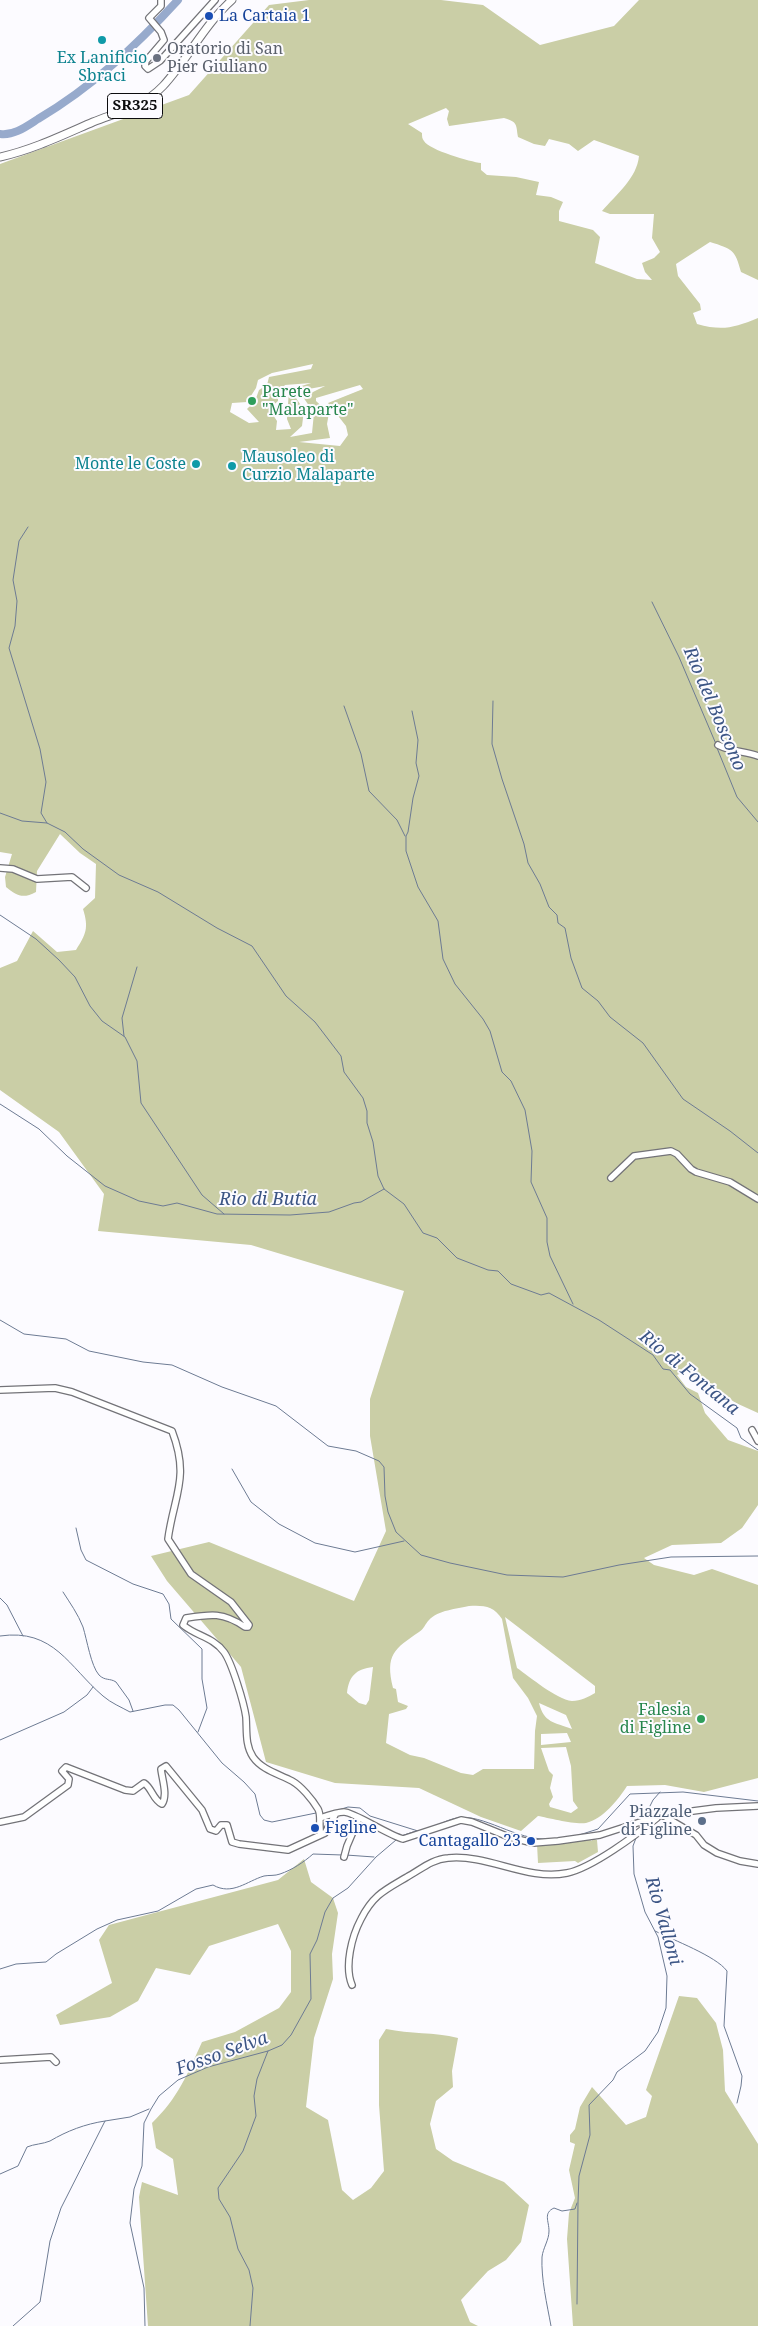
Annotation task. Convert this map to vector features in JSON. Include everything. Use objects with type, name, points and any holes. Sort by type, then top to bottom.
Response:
[{"type":"main road","name":"SR325","points":[[0,157],[48,142],[95,121],[131,109],[144,101],[164,84],[212,20],[232,0]]},
{"type":"street","points":[[161,0],[162,5],[149,15],[150,20],[161,32],[164,40],[146,61],[144,66],[148,69],[160,61],[215,0]]},
{"type":"street","points":[[718,745],[733,751],[748,752],[758,756]]},
{"type":"street","points":[[0,868],[13,869],[37,879],[72,877],[86,888]]},
{"type":"street","points":[[611,1178],[634,1156],[670,1151],[677,1154],[690,1169],[730,1182],[758,1199]]},
{"type":"street","points":[[0,1390],[55,1388],[72,1392],[172,1431],[181,1471],[178,1498],[168,1539],[190,1574],[231,1602],[249,1625],[245,1627],[226,1616],[215,1614],[186,1618],[183,1625],[214,1641],[224,1652],[232,1666],[246,1714],[248,1745],[252,1755],[257,1762],[274,1773],[295,1782],[319,1815],[318,1826],[321,1834]]},
{"type":"street","points":[[752,1430],[758,1441]]},
{"type":"street","points":[[0,1822],[24,1816],[68,1785],[69,1780],[62,1772],[66,1767],[125,1790],[133,1791],[144,1784],[147,1785],[157,1802],[162,1804],[164,1792],[160,1769],[166,1766],[202,1810],[210,1829],[216,1831],[221,1825],[226,1825],[232,1842],[288,1850],[326,1832],[335,1815]]},
{"type":"street","points":[[319,1815],[335,1815],[344,1812],[401,1838],[461,1820],[472,1822],[509,1837],[533,1843],[592,1837],[662,1815],[716,1808],[758,1806]]},
{"type":"street","points":[[352,1984],[348,1976],[355,1930],[369,1903],[384,1889],[424,1866],[446,1858],[474,1858],[544,1875],[568,1873],[590,1864],[662,1815]]},
{"type":"street","points":[[662,1815],[696,1835],[704,1845],[717,1853],[740,1861],[758,1864]]},
{"type":"street","points":[[346,1852],[359,1818]]},
{"type":"street","points":[[0,2060],[50,2057],[56,2062]]},
{"type":"green space","points":[[309,0],[441,0],[483,5],[540,45],[614,26],[639,0],[758,0],[758,280],[741,272],[732,251],[710,242],[676,264],[678,276],[700,304],[701,310],[693,313],[697,324],[721,328],[742,324],[758,318],[758,1413],[736,1403],[686,1371],[677,1375],[686,1387],[698,1393],[705,1413],[728,1440],[758,1451],[758,1505],[742,1528],[721,1543],[672,1545],[644,1558],[654,1565],[694,1575],[712,1569],[758,1585],[758,1778],[704,1792],[665,1785],[627,1786],[615,1803],[604,1813],[586,1823],[538,1816],[521,1831],[481,1817],[419,1788],[335,1783],[266,1762],[241,1667],[167,1581],[151,1556],[209,1542],[354,1601],[386,1531],[370,1436],[370,1399],[404,1291],[251,1245],[98,1231],[104,1194],[59,1132],[0,1090],[0,968],[17,961],[33,931],[57,952],[76,950],[86,931],[83,909],[95,898],[96,864],[80,853],[60,834],[37,871],[36,892],[20,896],[6,887],[5,877],[12,854],[0,852],[0,164],[189,95],[269,5]],"holes":[[[446,108],[449,111],[447,119],[449,126],[504,118],[516,124],[518,137],[534,144],[545,146],[549,139],[569,144],[578,151],[594,140],[639,156],[630,179],[602,211],[610,214],[654,214],[652,238],[660,252],[654,258],[642,263],[645,272],[652,280],[637,279],[595,263],[600,237],[593,230],[559,221],[559,211],[563,202],[551,197],[536,195],[539,182],[516,177],[487,175],[481,170],[481,163],[442,152],[427,144],[422,138],[422,133],[408,124]],[[313,364],[311,369],[269,377],[267,385],[259,390],[255,401],[247,409],[259,422],[249,423],[230,412],[232,403],[247,402],[256,388],[258,380],[272,373]],[[311,383],[289,390],[287,419],[291,429],[276,430],[277,421],[269,409],[278,401],[278,393],[285,385]],[[360,385],[363,389],[328,403],[346,426],[348,435],[340,446],[299,442],[330,438],[327,424],[329,413],[316,401],[316,398]],[[325,386],[303,397],[314,413],[312,433],[290,437],[302,426],[304,410],[292,392]],[[469,1606],[483,1606],[495,1611],[502,1619],[513,1678],[528,1698],[537,1716],[534,1769],[483,1769],[473,1775],[461,1773],[424,1758],[410,1755],[386,1743],[389,1714],[406,1709],[408,1706],[398,1702],[396,1689],[393,1688],[391,1677],[391,1660],[403,1643],[421,1631],[433,1617],[442,1612]],[[505,1617],[595,1686],[595,1693],[581,1700],[572,1701],[551,1692],[517,1668]],[[373,1667],[369,1700],[366,1705],[359,1703],[347,1693],[354,1674]],[[539,1703],[566,1715],[572,1729],[555,1723],[544,1715]],[[567,1733],[571,1742],[541,1745],[541,1734]],[[566,1747],[571,1766],[573,1801],[578,1808],[571,1813],[550,1807],[549,1804],[553,1797],[550,1788],[553,1775],[549,1771],[541,1748]]]},
{"type":"green space","points":[[590,1839],[591,1841],[597,1840],[598,1852],[578,1863],[575,1861],[538,1863],[537,1844]]},
{"type":"green space","points":[[304,1859],[311,1882],[333,1898],[338,1913],[332,1954],[333,1979],[314,2038],[306,2107],[328,2120],[342,2190],[353,2200],[371,2188],[384,2171],[379,2105],[379,2040],[386,2029],[458,2038],[452,2071],[453,2087],[436,2101],[430,2124],[436,2149],[453,2161],[504,2182],[529,2205],[521,2242],[506,2260],[488,2271],[461,2300],[470,2322],[478,2326],[148,2326],[139,2197],[142,2182],[178,2195],[173,2159],[156,2148],[152,2123],[176,2095],[202,2042],[235,2032],[279,2008],[291,1992],[291,1951],[278,1924],[209,1946],[190,1975],[156,1968],[138,2001],[110,2017],[60,2025],[56,2015],[112,1983],[99,1940],[109,1925],[278,1880]]},
{"type":"green space","points":[[679,1996],[697,1998],[716,2023],[723,2050],[725,2091],[758,2144],[758,2326],[573,2326],[567,2239],[569,2213],[575,2198],[569,2170],[575,2144],[570,2142],[570,2135],[575,2129],[580,2107],[592,2087],[626,2125],[646,2117],[652,2096],[646,2090]]},
{"type":"waterway","points":[[0,134],[20,130],[77,93],[146,34],[178,0]]},
{"type":"waterway","points":[[28,527],[19,541],[13,580],[17,601],[15,626],[9,648],[40,749],[46,782],[41,813],[47,823]]},
{"type":"waterway","name":"Rio del Boscono","points":[[652,602],[679,657],[716,744]]},
{"type":"waterway","points":[[493,701],[492,744],[524,844],[528,863],[540,884],[549,907],[557,915],[558,923],[565,928],[571,958],[582,988],[598,1001],[610,1017],[643,1043],[683,1099],[758,1153]]},
{"type":"waterway","points":[[344,706],[361,754],[369,791],[397,820],[405,836]]},
{"type":"waterway","points":[[412,711],[418,740],[416,763],[419,776],[406,836],[406,851],[418,887],[438,921],[443,959],[455,984],[483,1019],[490,1031],[502,1072],[511,1081],[525,1110],[532,1151],[531,1182],[547,1218],[547,1242],[550,1256],[573,1304]]},
{"type":"waterway","name":"Rio del Boscono","points":[[717,748],[737,797],[758,822]]},
{"type":"waterway","name":"Rio di Fontana","points":[[0,813],[22,821],[47,823],[65,832],[83,849],[119,875],[158,892],[217,928],[252,946],[286,996],[315,1022],[341,1056],[344,1072],[363,1098],[367,1111],[367,1123],[373,1142],[378,1176],[384,1189],[404,1204],[423,1233],[437,1238],[457,1258],[488,1270],[498,1271],[511,1284],[541,1295],[549,1293],[599,1320],[653,1355],[663,1369],[670,1370],[690,1394],[737,1428],[741,1438],[758,1450]]},
{"type":"waterway","points":[[0,915],[36,939],[59,960],[75,977],[90,1006],[102,1021],[125,1037],[137,1061],[141,1103],[202,1195],[224,1214]]},
{"type":"waterway","points":[[124,1036],[122,1018],[137,967]]},
{"type":"waterway","name":"Rio di Butia","points":[[0,1104],[39,1129],[67,1156],[105,1186],[139,1201],[163,1206],[177,1203],[217,1214],[290,1215],[329,1212],[361,1202],[384,1189]]},
{"type":"waterway","points":[[0,1320],[24,1334],[66,1339],[89,1351],[143,1362],[172,1365],[222,1387],[276,1406],[328,1446],[356,1451],[379,1461],[384,1467],[385,1496],[388,1512],[396,1532],[421,1555],[507,1575],[563,1577],[619,1565],[671,1557],[758,1556]]},
{"type":"waterway","points":[[232,1469],[251,1502],[279,1524],[315,1543],[355,1552],[404,1541]]},
{"type":"waterway","points":[[76,1528],[81,1550],[86,1560],[133,1584],[163,1594],[169,1604],[171,1619],[202,1649],[202,1679],[207,1708],[198,1732]]},
{"type":"waterway","points":[[63,1592],[81,1622],[96,1671],[103,1678],[116,1682],[129,1700],[133,1711]]},
{"type":"waterway","points":[[0,1598],[7,1605],[23,1636]]},
{"type":"waterway","points":[[0,1636],[19,1635],[34,1638],[47,1644],[70,1662],[103,1696],[130,1712],[173,1705],[222,1763],[255,1794],[260,1815],[264,1820],[272,1822],[316,1813]]},
{"type":"waterway","points":[[0,1740],[64,1712],[87,1695],[93,1687]]},
{"type":"waterway","name":"Rio Valloni","points":[[644,1818],[653,1800],[660,1792]]},
{"type":"waterway","name":"Rio Valloni","points":[[576,1836],[598,1829],[630,1794],[683,1792],[758,1801]]},
{"type":"waterway","points":[[335,1811],[348,1807],[360,1808],[370,1816],[418,1831]]},
{"type":"waterway","points":[[438,1825],[455,1818],[478,1819],[524,1836],[549,1839]]},
{"type":"waterway","name":"Fosso Selva","points":[[401,1836],[416,1831]]},
{"type":"waterway","name":"Rio Valloni","points":[[577,2304],[579,2176],[590,2135],[589,2105],[613,2080],[617,2072],[645,2051],[658,2032],[666,2008],[667,1976],[658,1937],[645,1912],[634,1874],[633,1846],[636,1838]]},
{"type":"waterway","name":"Fosso Selva","points":[[145,2326],[144,2288],[130,2223],[134,2189],[142,2166],[144,2123],[151,2109],[159,2096],[178,2080],[208,2067],[268,2051],[282,2045],[291,2035],[311,1999],[310,1954],[317,1940],[325,1912],[333,1898],[348,1888],[376,1857],[396,1840]]},
{"type":"waterway","points":[[0,1969],[16,1964],[46,1962],[97,1929],[117,1920],[158,1911],[196,1889],[213,1885],[220,1888],[233,1888],[264,1876],[284,1872],[298,1866],[313,1854],[342,1855]]},
{"type":"waterway","points":[[346,1855],[374,1857]]},
{"type":"waterway","points":[[655,1931],[704,1954],[727,1971],[724,2026],[742,2076],[737,2103]]},
{"type":"waterway","points":[[250,2326],[253,2288],[249,2270],[238,2249],[230,2217],[219,2199],[218,2188],[243,2151],[256,2116],[254,2096],[257,2079],[268,2051]]},
{"type":"waterway","name":"Fosso Selva","points":[[13,2326],[40,2302],[50,2241],[61,2208],[105,2121],[130,2117],[149,2109]]},
{"type":"waterway","name":"Fosso Selva","points":[[0,2174],[18,2166],[27,2147],[50,2141],[83,2126],[105,2121]]},
{"type":"waterway","points":[[551,2326],[542,2274],[542,2257],[549,2234],[547,2218],[549,2212],[554,2208],[562,2211],[575,2209],[577,2203]]},
{"type":"place","name":"La Cartaia 1","points":[[209,16]]},
{"type":"place","name":"Ex Lanificio Sbraci","points":[[102,40]]},
{"type":"place","name":"Oratorio di San Pier Giuliano","points":[[157,58]]},
{"type":"place","name":"Parete \"Malaparte\"","points":[[252,401]]},
{"type":"place","name":"Monte le Coste","points":[[196,464]]},
{"type":"place","name":"Mausoleo di Curzio Malaparte","points":[[232,466]]},
{"type":"place","name":"Falesia di Figline","points":[[701,1719]]},
{"type":"place","name":"Piazzale di Figline","points":[[702,1821]]},
{"type":"place","name":"Figline","points":[[315,1828]]},
{"type":"place","name":"Cantagallo 23","points":[[531,1841]]}]
